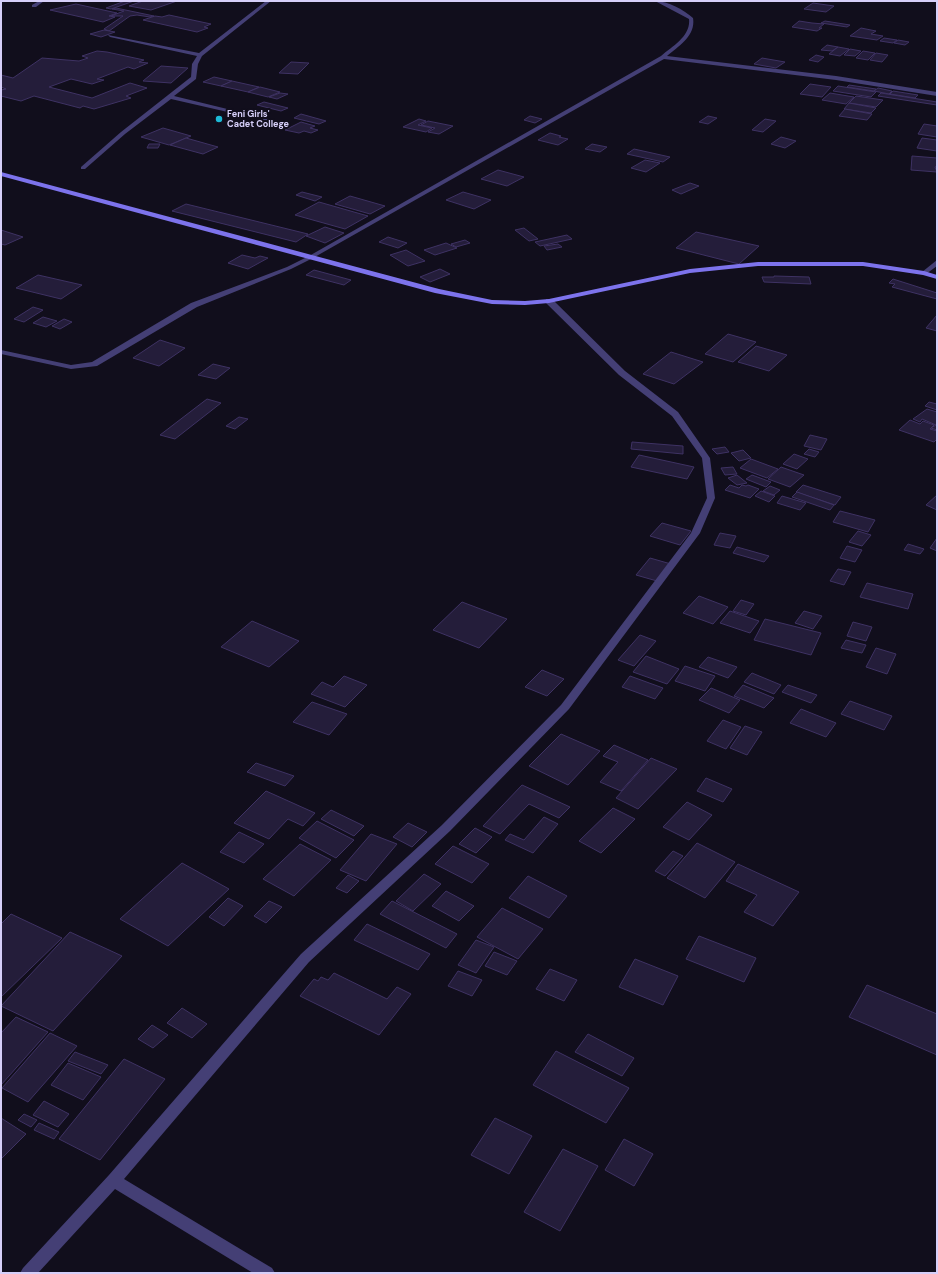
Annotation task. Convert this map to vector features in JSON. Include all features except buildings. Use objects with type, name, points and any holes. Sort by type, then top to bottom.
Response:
[{"type":"main road","points":[[1,174],[438,291],[492,302],[524,303],[549,301],[690,271],[758,264],[863,264],[924,273],[937,277]]},
{"type":"street","points":[[34,6],[42,1]]},
{"type":"street","points":[[83,168],[122,133],[194,78],[195,64],[200,55],[269,1]]},
{"type":"street","points":[[1,352],[71,367],[94,364],[194,305],[289,268],[311,257],[663,56],[689,33],[693,24],[691,18],[676,9],[657,1]]},
{"type":"street","points":[[110,36],[200,55]]},
{"type":"street","points":[[663,56],[836,78],[937,94]]},
{"type":"street","points":[[170,97],[283,124]]},
{"type":"street","points":[[924,273],[937,262]]},
{"type":"street","points":[[28,1273],[114,1180],[305,958],[446,828],[565,707],[695,533],[712,498],[706,458],[675,414],[622,373],[549,301]]},
{"type":"street","points":[[114,1180],[267,1273]]},
{"type":"place","name":"Feni Girls' Cadet College","points":[[219,119]]}]
